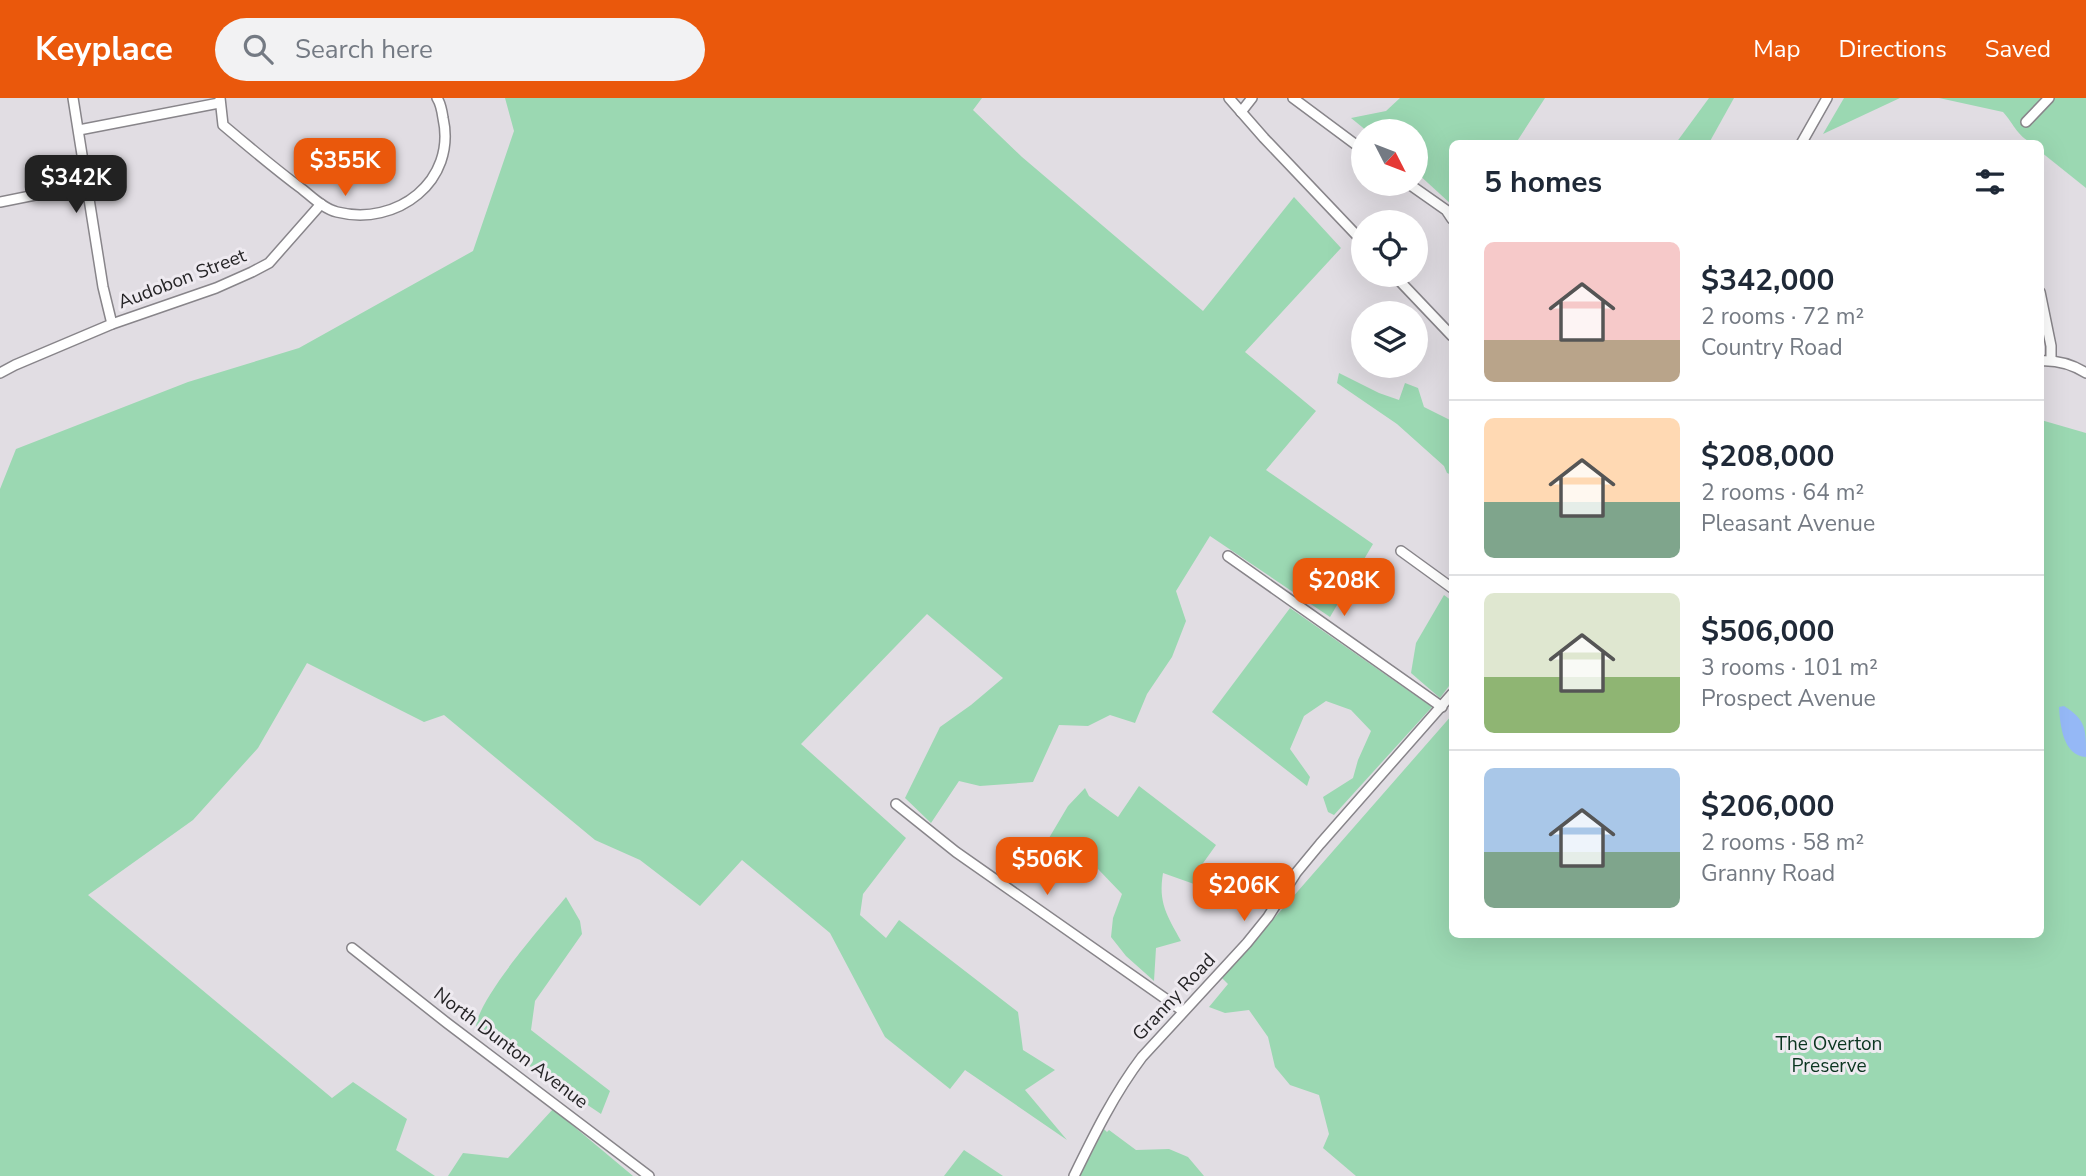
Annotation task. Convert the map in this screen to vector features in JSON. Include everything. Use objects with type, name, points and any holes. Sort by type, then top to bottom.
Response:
[{"type":"street","points":[[73,98],[103,287],[113,324]]},
{"type":"street","points":[[79,130],[219,100],[223,125],[321,204],[336,212],[370,216],[403,206],[424,190],[440,164],[447,135],[437,98]]},
{"type":"street","points":[[1229,98],[1351,229]]},
{"type":"street","points":[[1241,112],[1252,98]]},
{"type":"street","points":[[1293,98],[1351,141]]},
{"type":"street","points":[[1803,140],[1827,98]]},
{"type":"street","points":[[2026,122],[2049,98]]},
{"type":"street","points":[[0,202],[60,190],[87,190]]},
{"type":"street","points":[[1425,196],[1449,215]]},
{"type":"street","name":"Audobon Street","points":[[0,373],[113,324],[216,288],[269,263],[321,204]]},
{"type":"street","points":[[1405,287],[1449,333]]},
{"type":"street","points":[[2044,312],[2051,346],[2046,361],[2078,368],[2086,373]]},
{"type":"street","points":[[1401,551],[1449,586]]},
{"type":"street","points":[[1228,556],[1442,707]]},
{"type":"street","name":"Granny Road","points":[[1074,1176],[1130,1073],[1247,943],[1268,917],[1296,873],[1449,698]]},
{"type":"street","points":[[896,804],[956,852],[1183,1011]]},
{"type":"street","name":"North Dunton Avenue","points":[[352,948],[649,1176]]},
{"type":"green space","points":[[505,98],[982,98],[973,110],[1022,157],[1203,311],[1294,197],[1341,248],[1245,352],[1316,411],[1266,470],[1373,544],[1330,617],[1210,536],[1176,591],[1186,621],[1172,657],[1147,694],[1135,723],[1110,715],[1088,726],[1059,725],[1033,782],[980,786],[959,781],[931,823],[905,798],[940,727],[1003,678],[927,614],[801,744],[906,838],[863,894],[860,915],[886,938],[899,920],[1018,1012],[1023,1050],[1055,1070],[1025,1090],[1067,1140],[965,1070],[950,1089],[885,1037],[830,933],[742,860],[700,906],[640,860],[595,840],[444,715],[424,722],[307,663],[258,748],[193,820],[88,895],[332,1098],[353,1082],[407,1119],[396,1150],[435,1176],[0,1176],[0,489],[16,449],[188,382],[299,348],[473,251],[514,131]]},
{"type":"green space","points":[[1400,98],[1545,98],[1518,140],[1449,140],[1449,202],[1428,183],[1428,119],[1351,118],[1386,111]]},
{"type":"green space","points":[[1709,98],[1734,98],[1711,140],[1678,140]]},
{"type":"green space","points":[[1844,98],[1900,98],[1823,134]]},
{"type":"green space","points":[[1939,98],[2086,98],[2086,188],[2044,154],[2044,140],[2027,140],[2003,112]]},
{"type":"green space","points":[[1339,373],[1399,400],[1405,383],[1418,388],[1424,407],[1449,420],[1449,474],[1444,466],[1397,424],[1337,383]]},
{"type":"green space","name":"The Overton Preserve","points":[[2044,421],[2086,433],[2086,1176],[1356,1176],[1323,1148],[1329,1134],[1319,1095],[1290,1085],[1275,1067],[1268,1037],[1249,1010],[1225,1013],[1209,1007],[1228,984],[1222,978],[1449,718],[1449,938],[2044,938]]},
{"type":"green space","points":[[1444,595],[1449,599],[1449,686],[1440,698],[1411,673],[1416,643]]},
{"type":"green space","points":[[1290,608],[1432,707],[1334,815],[1328,812],[1323,797],[1353,778],[1371,731],[1351,710],[1326,701],[1304,716],[1290,749],[1310,777],[1307,786],[1212,712]]},
{"type":"green space","points":[[1139,786],[1216,845],[1201,866],[1194,884],[1163,873],[1163,901],[1181,941],[1156,948],[1154,981],[1126,956],[1111,937],[1113,918],[1122,894],[1098,869],[1093,848],[1049,838],[1068,806],[1085,788],[1089,796],[1118,817]]},
{"type":"green space","points":[[566,897],[580,921],[582,934],[535,1001],[531,1030],[610,1091],[601,1114],[476,1030],[478,1017],[498,982]]},
{"type":"green space","points":[[553,1109],[633,1176],[448,1176],[463,1153],[508,1158]]},
{"type":"green space","points":[[1104,1129],[1136,1150],[1169,1149],[1188,1157],[1204,1176],[1080,1176]]},
{"type":"green space","points":[[964,1150],[1003,1176],[944,1176]]},
{"type":"water","points":[[2064,706],[2081,721],[2086,739],[2086,757],[2072,751],[2064,738],[2059,707]]}]
